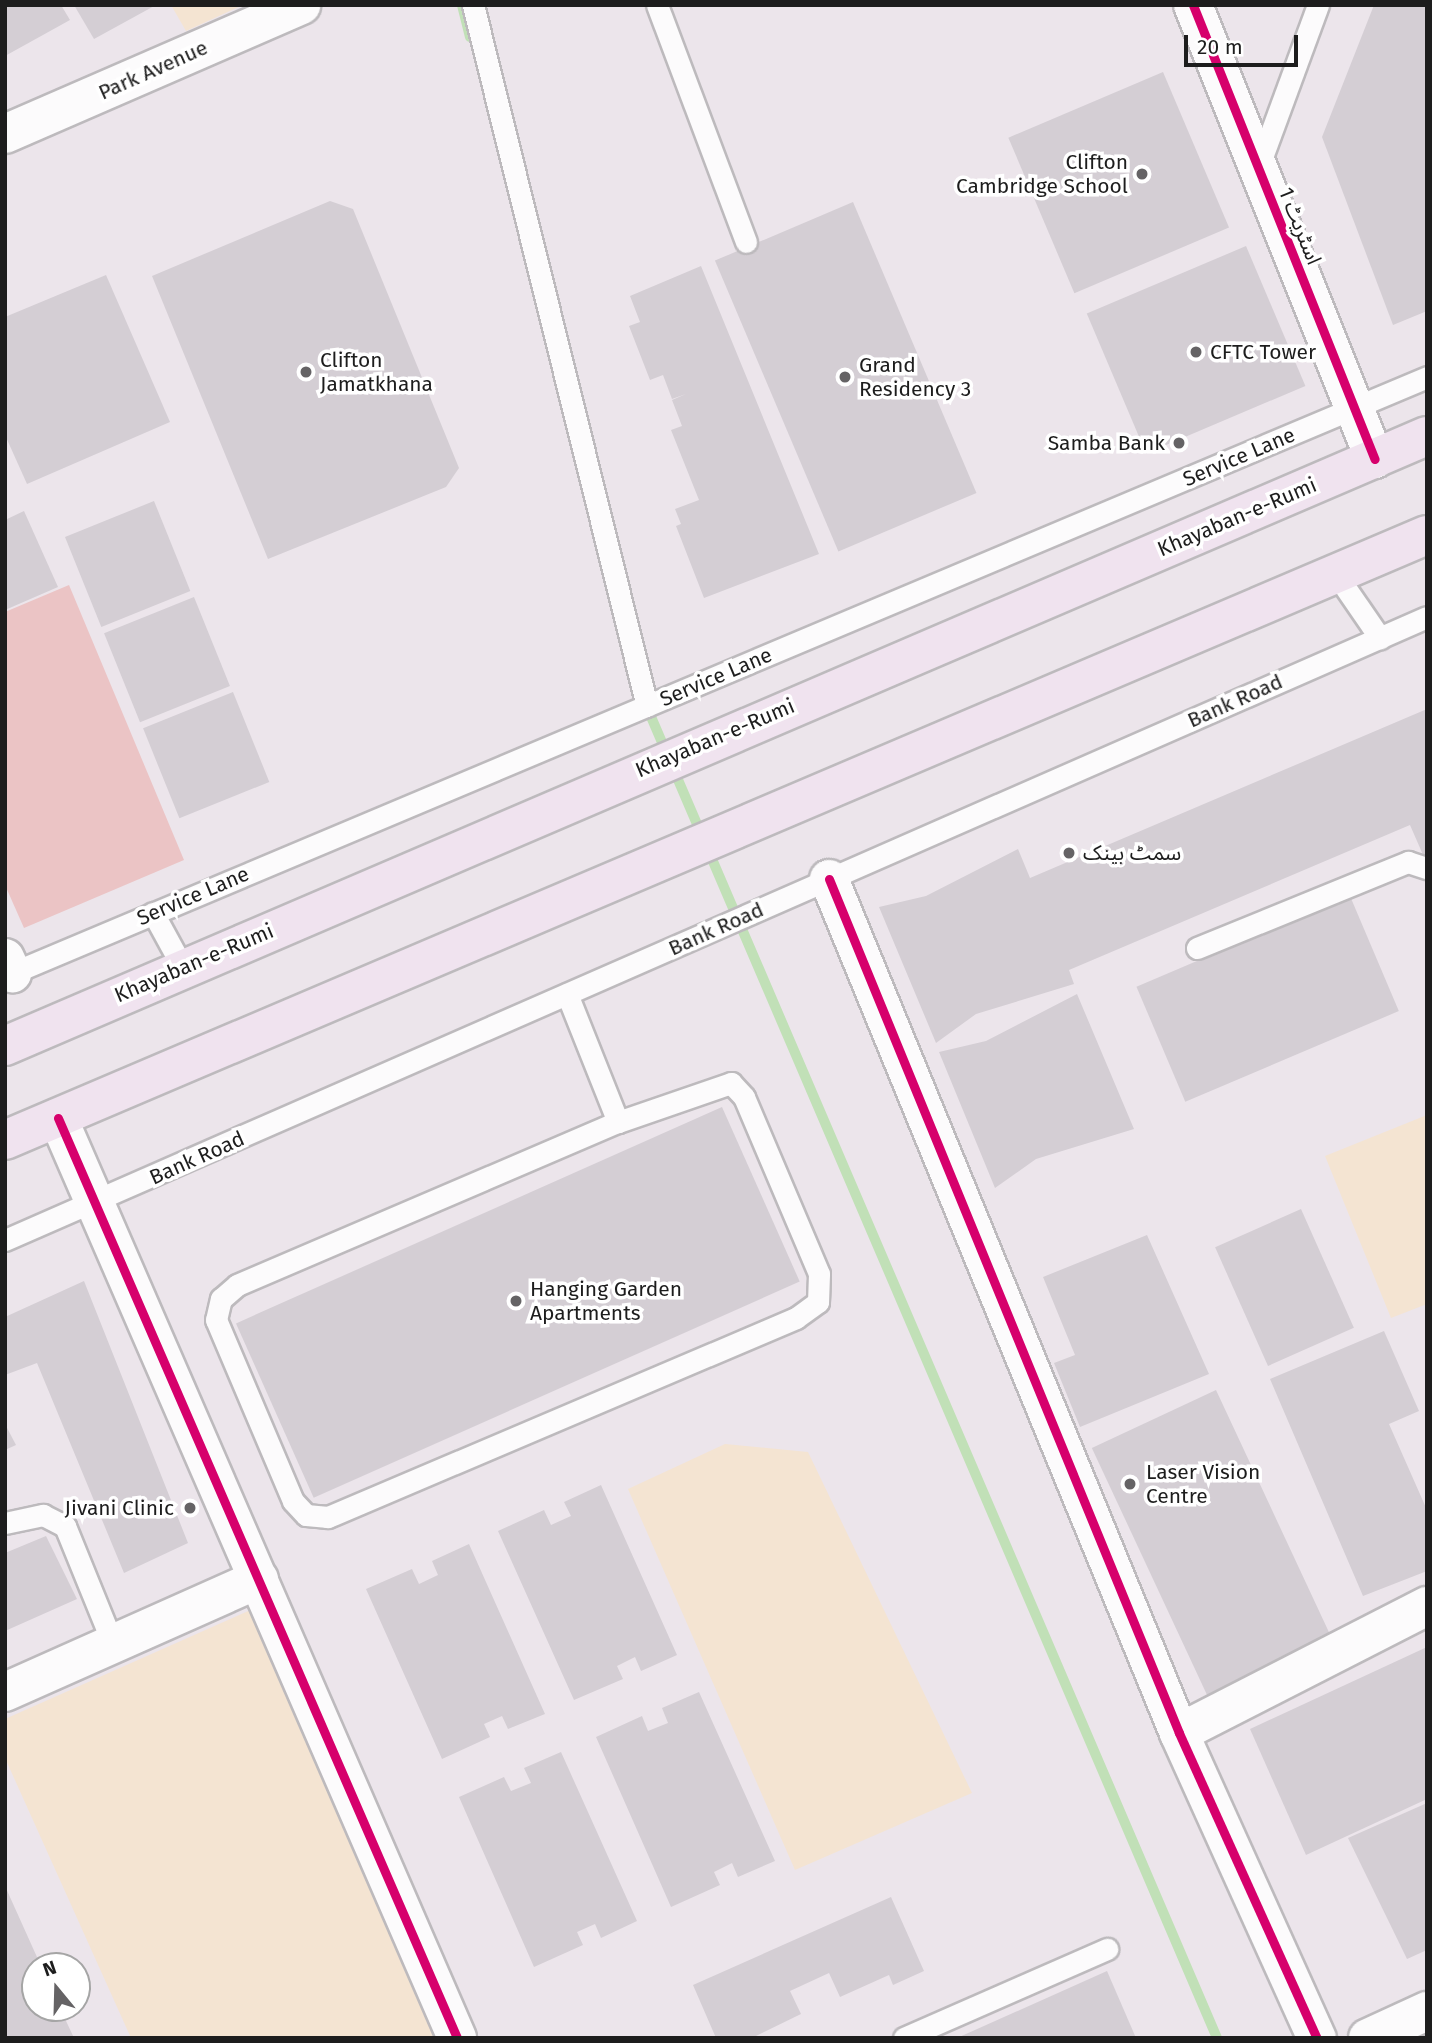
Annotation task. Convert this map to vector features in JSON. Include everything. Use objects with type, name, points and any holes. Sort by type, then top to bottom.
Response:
[{"type":"main road","name":"Khayaban-e-Rumi","points":[[5,1046],[1427,436]]},
{"type":"main road","points":[[5,1140],[1427,535]]},
{"type":"street","name":"Park Avenue","points":[[5,134],[301,5]]},
{"type":"street","name":"اسٹریٹ 1","points":[[1193,5],[1375,458]]},
{"type":"street","points":[[829,879],[1179,1733],[1317,2038]]},
{"type":"street","points":[[58,1118],[457,2038]]},
{"type":"street","points":[[5,1692],[259,1579]]},
{"type":"street","points":[[1179,1733],[1427,1606]]},
{"type":"street","points":[[1368,2038],[1427,2011]]},
{"type":"lane","points":[[473,5],[646,706]]},
{"type":"lane","points":[[657,5],[746,243]]},
{"type":"lane","points":[[1258,169],[1318,5]]},
{"type":"lane","name":"Service Lane","points":[[7,969],[153,913],[1427,377]]},
{"type":"lane","points":[[1336,574],[1380,638]]},
{"type":"lane","name":"Bank Road","points":[[5,1240],[95,1203],[1427,617]]},
{"type":"lane","points":[[1197,948],[1408,862],[1427,867]]},
{"type":"lane","points":[[153,913],[183,968]]},
{"type":"lane","points":[[567,995],[618,1122]]},
{"type":"lane","points":[[731,1083],[758,1126],[819,1274],[818,1302],[796,1318],[340,1511],[306,1515],[293,1502],[216,1320],[221,1299],[237,1284],[618,1122],[731,1083]]},
{"type":"lane","points":[[5,1523],[43,1516],[65,1526],[113,1644]]},
{"type":"lane","points":[[904,2038],[1107,1949]]},
{"type":"shaded area","points":[[171,5],[243,5],[186,31]]},
{"type":"shaded area","points":[[69,585],[184,860],[24,928],[5,885],[5,612]]},
{"type":"shaded area","points":[[1427,1115],[1427,1304],[1391,1318],[1325,1156]]},
{"type":"shaded area","points":[[725,1444],[808,1452],[972,1793],[795,1870],[628,1489]]},
{"type":"shaded area","points":[[255,1608],[442,2038],[131,2038],[5,1758],[5,1719]]},
{"type":"building","points":[[5,5],[61,5],[70,20],[5,56]]},
{"type":"building","points":[[74,5],[156,5],[94,39]]},
{"type":"building","points":[[1374,5],[1427,5],[1427,311],[1393,325],[1322,137]]},
{"type":"building","name":"Clifton Cambridge School","points":[[1163,72],[1229,228],[1074,293],[1008,138]]},
{"type":"building","name":"Clifton Jamatkhana","points":[[330,201],[353,209],[459,468],[446,487],[268,559],[152,276]]},
{"type":"building","name":"Grand Residency 3","points":[[853,202],[976,493],[838,551],[715,261]]},
{"type":"building","name":"CFTC Tower","points":[[1246,246],[1305,386],[1146,454],[1087,314]]},
{"type":"building","points":[[701,266],[819,554],[704,598],[676,526],[681,524],[675,509],[699,500],[671,430],[682,426],[672,400],[686,394],[672,399],[663,375],[650,380],[629,326],[640,322],[630,296]]},
{"type":"building","points":[[106,275],[170,422],[27,484],[5,435],[5,317]]},
{"type":"building","points":[[154,501],[190,591],[101,627],[65,537]]},
{"type":"building","points":[[24,511],[58,587],[5,610],[5,520]]},
{"type":"building","points":[[194,597],[230,686],[140,722],[104,633]]},
{"type":"building","points":[[233,692],[269,782],[179,818],[143,728]]},
{"type":"building","points":[[1427,709],[1427,864],[1410,825],[1069,970],[1074,984],[976,1014],[936,1043],[879,907],[926,896],[1018,849],[1030,878]]},
{"type":"building","points":[[1350,896],[1399,1011],[1185,1102],[1136,987]]},
{"type":"building","points":[[1077,994],[1134,1129],[1036,1159],[995,1188],[939,1052],[986,1041]]},
{"type":"building","name":"Hanging Garden Apartments","points":[[722,1107],[800,1281],[314,1498],[236,1323]]},
{"type":"building","points":[[1301,1209],[1354,1328],[1268,1366],[1215,1247]]},
{"type":"building","points":[[1147,1235],[1209,1374],[1080,1427],[1054,1363],[1075,1355],[1043,1277]]},
{"type":"building","points":[[84,1281],[188,1543],[124,1573],[37,1363],[5,1375],[5,1317]]},
{"type":"building","points":[[1384,1331],[1419,1411],[1389,1424],[1427,1510],[1427,1571],[1363,1596],[1270,1379]]},
{"type":"building","points":[[1216,1390],[1339,1653],[1214,1711],[1092,1448]]},
{"type":"building","points":[[5,1424],[16,1445],[5,1450]]},
{"type":"building","points":[[601,1485],[677,1655],[641,1671],[635,1657],[617,1666],[623,1679],[574,1700],[498,1531],[544,1510],[551,1525],[571,1516],[564,1502]]},
{"type":"building","points":[[46,1536],[77,1599],[5,1631],[5,1553]]},
{"type":"building","points":[[469,1544],[545,1714],[508,1729],[502,1716],[484,1724],[490,1737],[442,1759],[366,1589],[412,1569],[419,1584],[438,1575],[432,1561]]},
{"type":"building","points":[[1427,1647],[1427,1799],[1306,1855],[1250,1729]]},
{"type":"building","points":[[699,1692],[775,1861],[738,1877],[732,1863],[714,1872],[720,1885],[671,1907],[596,1737],[642,1716],[648,1731],[668,1723],[662,1708]]},
{"type":"building","points":[[561,1752],[637,1921],[601,1938],[595,1924],[577,1932],[583,1945],[534,1967],[459,1797],[504,1777],[511,1791],[531,1783],[524,1768]]},
{"type":"building","points":[[1427,1803],[1427,1950],[1407,1959],[1348,1838]]},
{"type":"building","points":[[5,1886],[35,1952],[21,1952],[21,2022],[67,2022],[74,2038],[5,2038]]},
{"type":"building","points":[[891,1897],[924,1971],[893,1985],[889,1975],[840,1997],[829,1973],[790,1991],[801,2014],[752,2038],[716,2038],[693,1985]]},
{"type":"building","points":[[1107,1971],[1136,2038],[957,2038]]},
{"type":"waterway","points":[[462,5],[470,37]]},
{"type":"waterway","points":[[646,705],[1217,2038]]},
{"type":"cycle path","points":[[1193,5],[1375,459]]},
{"type":"cycle path","points":[[829,879],[1179,1733],[1317,2038]]},
{"type":"cycle path","points":[[58,1118],[457,2038]]},
{"type":"place","name":"Clifton Cambridge School","points":[[1142,174]]},
{"type":"place","name":"CFTC Tower","points":[[1196,352]]},
{"type":"place","name":"Clifton Jamatkhana","points":[[306,372]]},
{"type":"place","name":"Grand Residency 3","points":[[845,377]]},
{"type":"place","name":"Samba Bank","points":[[1179,443]]},
{"type":"place","name":"سمٹ بینک","points":[[1069,853]]},
{"type":"place","name":"Hanging Garden Apartments","points":[[516,1301]]},
{"type":"place","name":"Laser Vision Centre","points":[[1130,1484]]},
{"type":"place","name":"Jivani Clinic","points":[[190,1508]]}]
